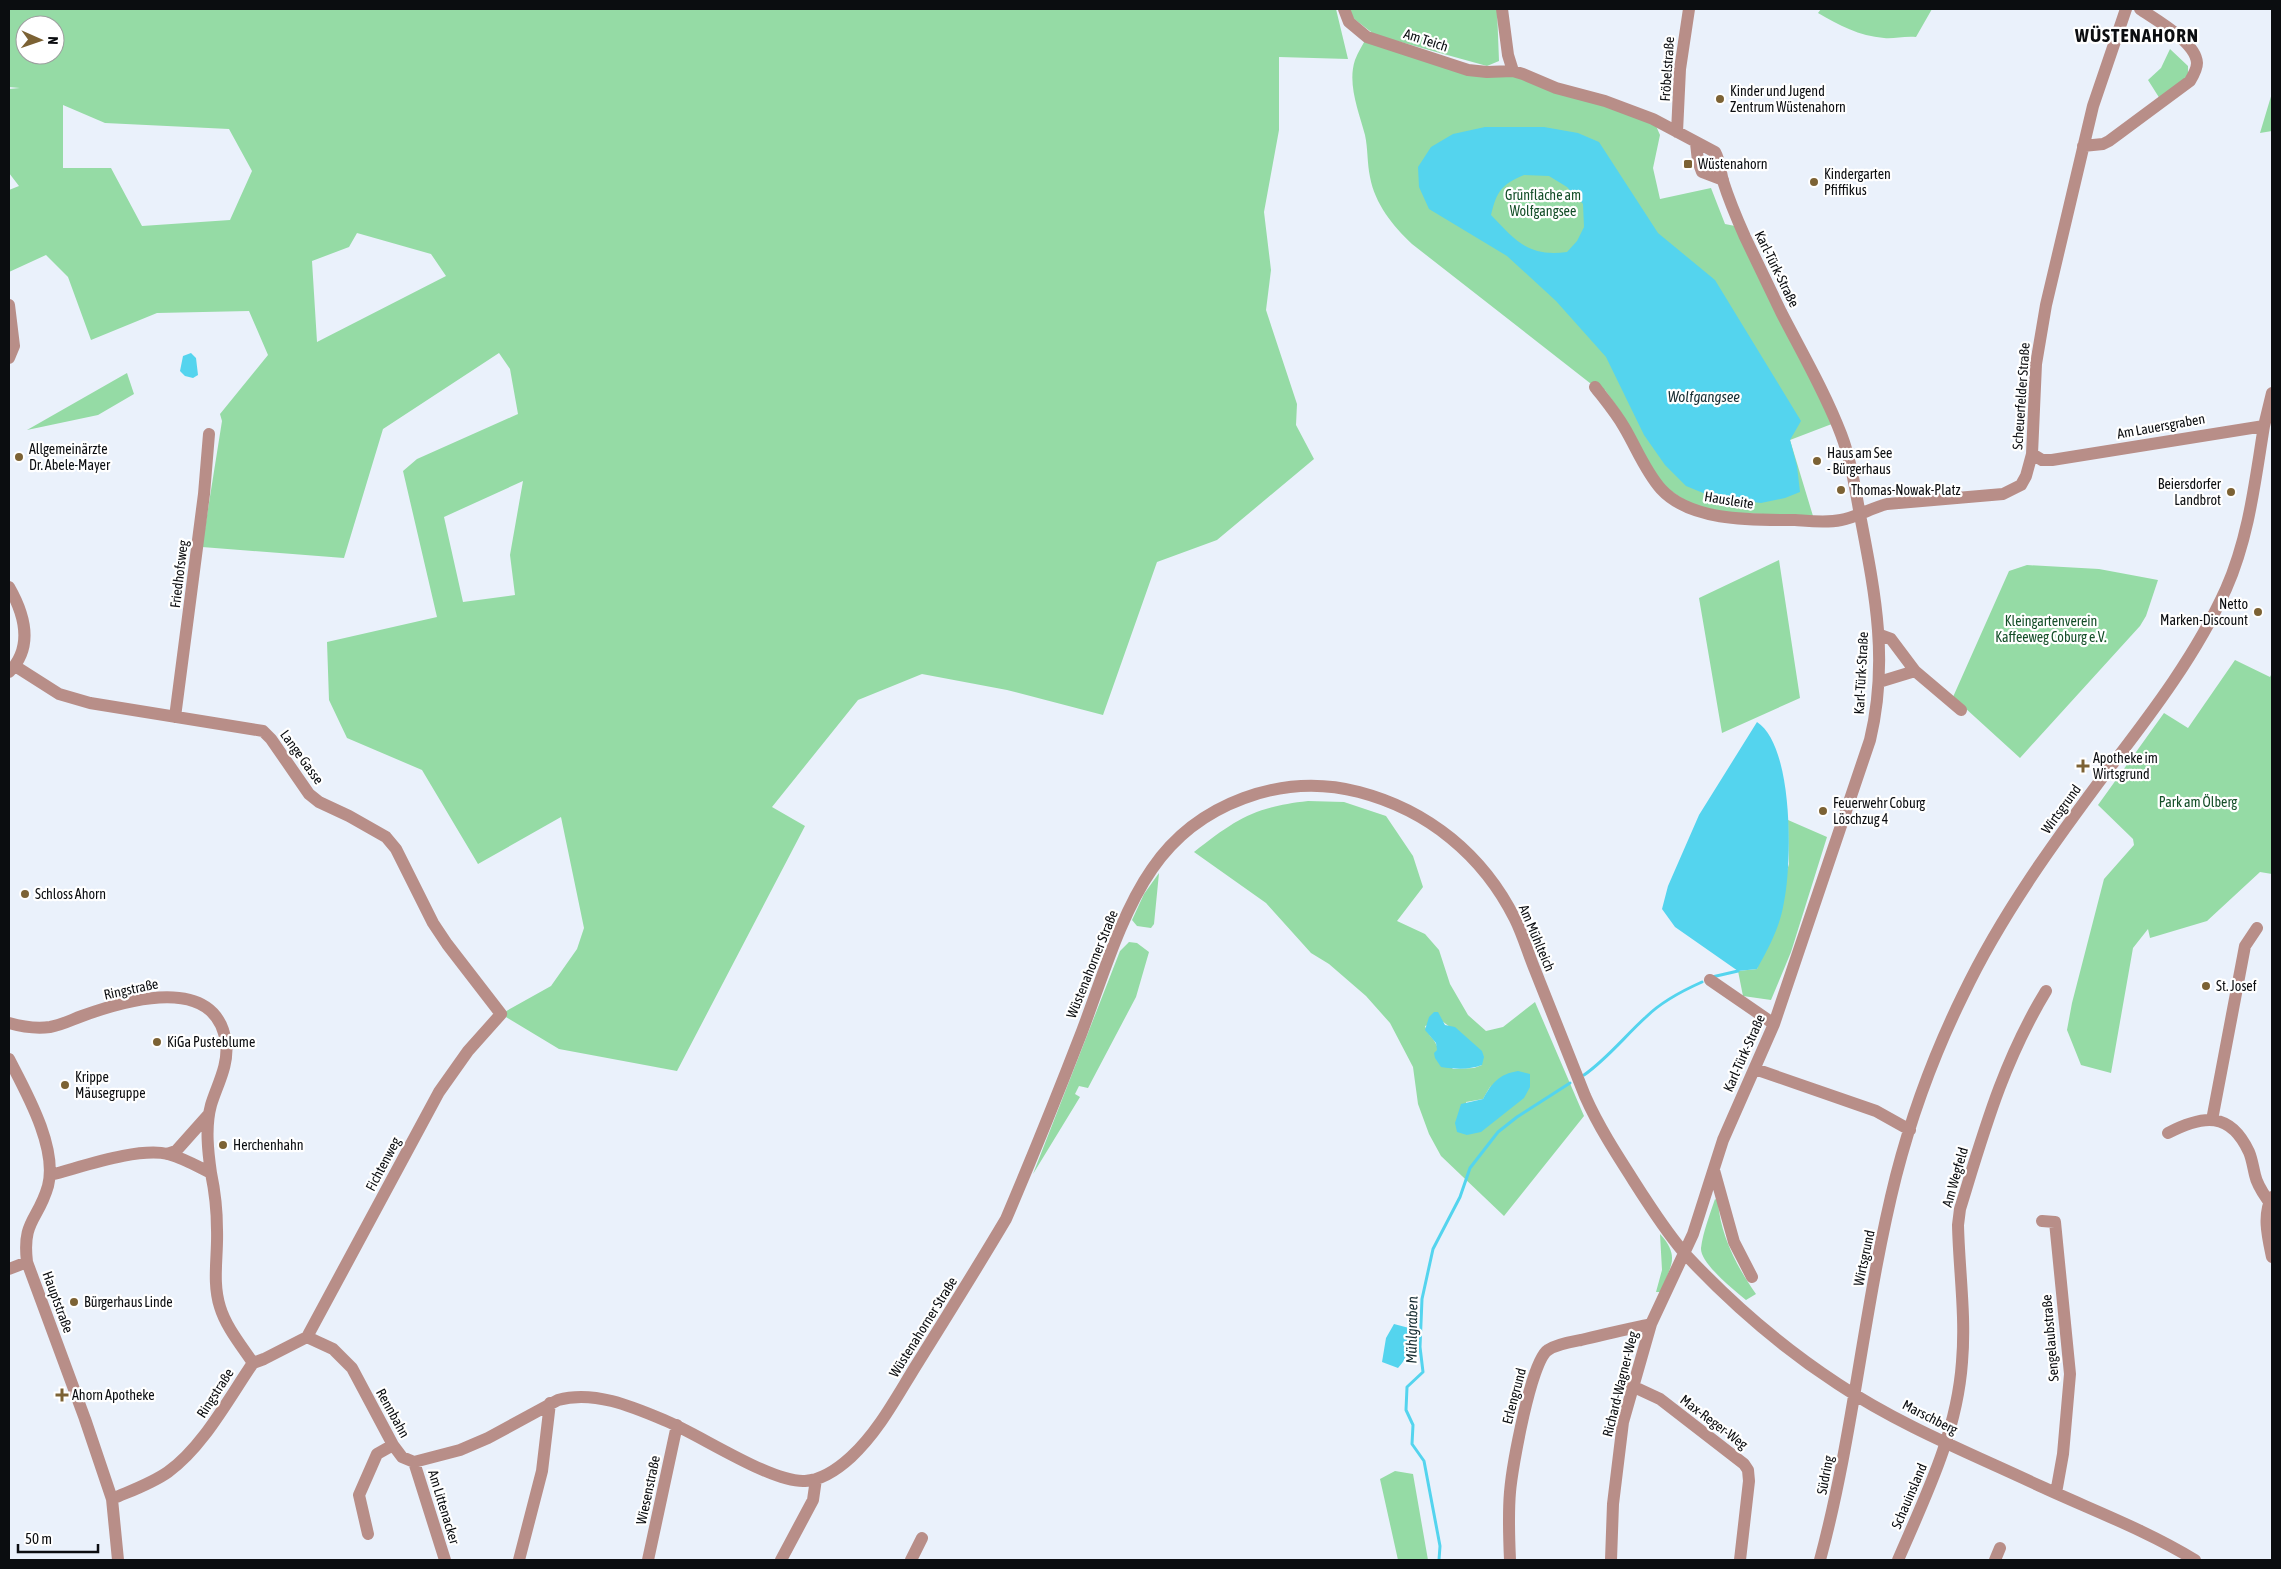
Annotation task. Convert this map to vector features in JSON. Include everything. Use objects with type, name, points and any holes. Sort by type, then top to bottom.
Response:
[{"type":"street","name":"Am Teich","points":[[1344,9],[1349,22],[1367,36],[1468,70],[1486,72],[1513,71]]},
{"type":"street","points":[[1502,9],[1508,54],[1513,71]]},
{"type":"street","name":"Fröbelstraße","points":[[1677,132],[1680,69],[1689,9]]},
{"type":"street","name":"Scheuerfelder Straße","points":[[1860,514],[1873,507],[1887,504],[1990,496],[2012,491],[2021,485],[2026,476],[2032,454],[2032,412],[2042,322],[2083,146],[2103,73],[2126,9]]},
{"type":"street","points":[[2083,146],[2103,144],[2109,141],[2190,81],[2195,73],[2197,63],[2192,48],[2140,9]]},
{"type":"street","name":"Karl-Türk-Straße","points":[[1513,71],[1556,88],[1621,106],[1653,119],[1696,143],[1708,146],[1715,152],[1720,160],[1722,180],[1740,226],[1781,312],[1824,392],[1837,422],[1853,477],[1880,634],[1879,682],[1870,740],[1774,1024],[1723,1140],[1693,1234],[1684,1252]]},
{"type":"street","points":[[1696,143],[1698,161],[1702,172],[1722,180]]},
{"type":"street","points":[[9,305],[14,346],[9,358]]},
{"type":"street","name":"Hausleite","points":[[1594,387],[1617,416],[1650,474],[1662,490],[1686,507],[1709,514],[1760,520],[1831,521],[1860,514]]},
{"type":"street","points":[[2264,426],[2272,393]]},
{"type":"street","name":"Am Lauersgraben","points":[[2032,454],[2042,460],[2052,460],[2264,426]]},
{"type":"street","name":"Wirtsgrund","points":[[1855,1395],[1871,1298],[1893,1193],[1910,1130],[1942,1041],[1964,992],[2018,896],[2075,814],[2157,705],[2192,653],[2211,619],[2228,586],[2241,547],[2251,510],[2264,426]]},
{"type":"street","name":"Friedhofsweg","points":[[176,717],[204,494],[209,434]]},
{"type":"street","points":[[9,587],[23,614],[25,626],[22,650],[12,669]]},
{"type":"street","points":[[1880,634],[1891,639],[1915,671],[1961,710]]},
{"type":"street","name":"Lange Gasse","points":[[12,669],[59,694],[90,703],[263,731],[271,739],[309,794],[319,802],[350,816],[386,836],[396,849],[433,923],[501,1014]]},
{"type":"street","points":[[1879,682],[1915,671]]},
{"type":"street","name":"Am Mühlteich","points":[[1246,797],[1285,788],[1310,786],[1355,791],[1407,808],[1445,832],[1468,852],[1495,886],[1515,919],[1587,1099],[1604,1133],[1659,1219],[1684,1252]]},
{"type":"street","name":"Wüstenahorner Straße","points":[[550,1403],[568,1397],[608,1400],[677,1425],[776,1476],[792,1480],[816,1479],[834,1471],[852,1456],[888,1411],[1006,1219],[1127,916],[1154,866],[1170,846],[1199,822],[1228,804],[1246,797]]},
{"type":"street","points":[[2212,1120],[2245,946],[2257,928]]},
{"type":"street","points":[[1710,980],[1774,1024]]},
{"type":"street","name":"Am Wegfeld","points":[[1948,1443],[1962,1362],[1963,1325],[1958,1225],[1960,1209],[2000,1081],[2017,1044],[2046,991]]},
{"type":"street","name":"Ringstraße","points":[[9,1023],[26,1028],[49,1027],[104,1010],[159,997],[184,998],[199,1002],[210,1011],[219,1022],[226,1046],[222,1074],[209,1114],[208,1156],[216,1202],[215,1282],[219,1305],[224,1318],[252,1363],[221,1413],[179,1462],[168,1472],[154,1480],[112,1499]]},
{"type":"street","name":"Fichtenweg","points":[[307,1338],[439,1092],[468,1051],[501,1014]]},
{"type":"street","name":"Hauptstraße","points":[[9,1059],[47,1147],[50,1175],[44,1197],[29,1223],[25,1235],[27,1262],[85,1419],[112,1499],[118,1560]]},
{"type":"street","points":[[1755,1069],[1876,1110],[1910,1130]]},
{"type":"street","name":"Ringstraße","points":[[167,1154],[176,1151],[209,1114]]},
{"type":"street","points":[[2168,1133],[2189,1122],[2212,1120],[2228,1126],[2242,1138],[2250,1154],[2260,1189],[2271,1200],[2267,1233],[2272,1257]]},
{"type":"street","points":[[50,1175],[124,1156],[167,1154],[211,1173]]},
{"type":"street","points":[[1714,1170],[1734,1242],[1752,1277]]},
{"type":"street","name":"Sengelaubstraße","points":[[2042,1221],[2055,1222],[2070,1374],[2063,1454],[2056,1493]]},
{"type":"street","name":"Richard-Wagner-Weg","points":[[1612,1560],[1613,1504],[1623,1422],[1651,1324],[1684,1252]]},
{"type":"street","name":"Marschberg","points":[[1684,1252],[1740,1308],[1769,1333],[1855,1395],[1948,1443],[2141,1531],[2195,1560]]},
{"type":"street","points":[[9,1269],[27,1262]]},
{"type":"street","name":"Erlengrund","points":[[1510,1560],[1508,1521],[1510,1490],[1520,1428],[1535,1372],[1542,1354],[1549,1349],[1565,1344],[1651,1324]]},
{"type":"street","points":[[252,1363],[264,1360],[307,1338]]},
{"type":"street","name":"Rennbahn","points":[[307,1338],[333,1349],[352,1368],[393,1445],[402,1457],[414,1462]]},
{"type":"street","name":"Max-Reger-Weg","points":[[1632,1386],[1660,1399],[1744,1464],[1748,1470],[1749,1481],[1740,1560]]},
{"type":"street","name":"Südring","points":[[1820,1560],[1832,1518],[1855,1395]]},
{"type":"street","points":[[414,1462],[460,1450],[488,1438],[550,1403]]},
{"type":"street","points":[[519,1560],[542,1471],[550,1403]]},
{"type":"street","name":"Wiesenstraße","points":[[648,1560],[677,1425]]},
{"type":"street","name":"Schauinsland","points":[[1898,1560],[1948,1443]]},
{"type":"street","points":[[368,1534],[359,1495],[377,1454],[393,1445]]},
{"type":"street","name":"Am Littenacker","points":[[414,1462],[445,1560]]},
{"type":"street","points":[[781,1560],[813,1500],[816,1479]]},
{"type":"street","points":[[911,1560],[922,1538]]},
{"type":"street","points":[[1995,1560],[2000,1548]]},
{"type":"green space","points":[[9,9],[1336,9],[1348,59],[1279,57],[1279,130],[1264,212],[1271,270],[1266,310],[1297,404],[1296,425],[1314,459],[1217,540],[1157,562],[1103,715],[1007,690],[922,674],[858,700],[772,807],[805,826],[677,1071],[559,1049],[501,1014],[551,986],[577,949],[584,928],[561,817],[478,864],[422,770],[347,738],[329,700],[327,642],[437,617],[403,471],[417,459],[518,414],[510,369],[499,353],[383,429],[344,558],[202,547],[222,421],[220,414],[268,355],[249,311],[157,313],[91,340],[68,277],[46,255],[9,272],[9,190],[19,186],[9,173],[9,89],[20,88],[9,87]],"holes":[[[63,105],[105,123],[229,129],[252,171],[230,220],[142,226],[111,168],[63,168]],[[357,233],[431,254],[446,276],[317,342],[312,261],[349,247]],[[523,481],[510,555],[515,595],[463,602],[444,517]]]},
{"type":"green space","points":[[1349,9],[1497,9],[1499,61],[1487,66],[1375,35],[1353,18]]},
{"type":"green space","points":[[1821,9],[1932,9],[1916,37],[1888,38],[1866,35],[1850,29],[1818,13]]},
{"type":"green space","name":"Grünfläche am Wolfgangsee","points":[[1367,37],[1468,70],[1513,71],[1653,119],[1660,135],[1653,168],[1660,199],[1711,188],[1725,224],[1740,227],[1837,422],[1790,440],[1813,516],[1716,512],[1695,507],[1659,483],[1620,411],[1605,390],[1595,387],[1405,237],[1380,205],[1372,187],[1365,135],[1353,88],[1352,79],[1355,60]]},
{"type":"green space","points":[[2170,49],[2188,66],[2188,76],[2160,99],[2148,80],[2161,68]]},
{"type":"green space","points":[[2272,93],[2272,131],[2260,133]]},
{"type":"green space","points":[[127,373],[134,394],[98,415],[27,430]]},
{"type":"green space","points":[[1779,560],[1800,698],[1722,733],[1699,598]]},
{"type":"green space","name":"Kleingartenverein Kaffeeweg Coburg e.V.","points":[[2027,565],[2099,569],[2158,580],[2146,616],[2140,626],[2020,758],[1953,697],[2009,571]]},
{"type":"green space","name":"Park am Ölberg","points":[[2235,660],[2270,677],[2272,673],[2272,874],[2260,872],[2207,921],[2150,938],[2148,929],[2133,948],[2111,1073],[2081,1065],[2067,1030],[2072,1003],[2104,879],[2134,845],[2133,839],[2098,805],[2164,713],[2188,728]]},
{"type":"green space","points":[[1308,801],[1344,802],[1386,816],[1413,856],[1423,887],[1397,921],[1425,934],[1439,950],[1450,984],[1468,1015],[1486,1031],[1503,1027],[1535,1002],[1584,1116],[1504,1216],[1441,1156],[1429,1134],[1418,1104],[1413,1067],[1390,1023],[1366,996],[1329,964],[1311,953],[1266,903],[1194,852],[1246,816],[1289,804]],"holes":[[[1442,1021],[1450,1027],[1482,1065],[1474,1068],[1453,1069],[1441,1054],[1425,1026]],[[1491,1085],[1467,1135],[1466,1102],[1483,1099]]]},
{"type":"green space","points":[[1788,820],[1827,837],[1791,952],[1771,1000],[1743,996],[1738,971],[1757,969],[1789,864]]},
{"type":"green space","points":[[1159,873],[1154,924],[1151,928],[1137,926],[1132,920],[1144,894]]},
{"type":"green space","points":[[1129,942],[1137,943],[1149,952],[1136,997],[1088,1088],[1079,1086],[1075,1094],[1080,1097],[1033,1174],[1120,951]]},
{"type":"green space","points":[[1715,1199],[1718,1201],[1722,1226],[1731,1250],[1742,1273],[1756,1294],[1746,1300],[1719,1276],[1702,1254],[1703,1236]]},
{"type":"green space","points":[[1660,1234],[1670,1249],[1672,1262],[1661,1292],[1656,1292],[1662,1270]]},
{"type":"green space","points":[[1395,1471],[1413,1474],[1428,1560],[1398,1560],[1380,1479]]},
{"type":"water","name":"Wolfgangsee","points":[[1485,127],[1544,127],[1578,133],[1599,142],[1658,233],[1715,280],[1801,421],[1790,440],[1797,466],[1800,492],[1785,498],[1761,503],[1713,497],[1686,486],[1665,465],[1644,435],[1606,357],[1556,301],[1507,256],[1429,209],[1419,187],[1418,167],[1431,147],[1453,134]],"holes":[[[1524,175],[1549,176],[1567,187],[1583,204],[1584,227],[1577,241],[1567,252],[1542,252],[1532,249],[1516,239],[1491,215],[1498,194],[1510,182]]]},
{"type":"water","points":[[191,353],[196,358],[198,375],[193,378],[185,376],[180,371],[183,356]]},
{"type":"water","points":[[1757,722],[1769,735],[1778,755],[1784,779],[1789,834],[1787,884],[1777,928],[1757,969],[1738,971],[1675,927],[1662,909],[1668,886],[1699,815]]},
{"type":"water","points":[[1434,1012],[1438,1012],[1445,1025],[1455,1027],[1482,1051],[1484,1057],[1482,1065],[1462,1069],[1441,1067],[1435,1058],[1436,1043],[1425,1030],[1429,1017]]},
{"type":"water","points":[[1518,1071],[1530,1074],[1530,1087],[1524,1098],[1481,1132],[1467,1135],[1457,1132],[1455,1123],[1461,1104],[1483,1099],[1497,1080],[1506,1074]]},
{"type":"water","points":[[1394,1324],[1409,1328],[1410,1340],[1408,1350],[1405,1359],[1398,1368],[1382,1362],[1386,1338]]},
{"type":"waterway","name":"Mühlgraben","points":[[1712,977],[1738,971]]},
{"type":"waterway","name":"Mühlgraben","points":[[1584,1075],[1659,1006],[1702,982]]},
{"type":"waterway","name":"Mühlgraben","points":[[1439,1560],[1440,1546],[1424,1461],[1412,1444],[1413,1425],[1406,1410],[1407,1387],[1423,1372],[1420,1347],[1422,1299],[1433,1249],[1460,1197],[1470,1168],[1498,1132],[1517,1117],[1570,1083]]},
{"type":"place","name":"Kinder und Jugend Zentrum Wüstenahorn","points":[[1720,99]]},
{"type":"place","name":"Wüstenahorn","points":[[1688,164]]},
{"type":"place","name":"Kindergarten Pfiffikus","points":[[1814,182]]},
{"type":"place","name":"Allgemeinärzte Dr. Abele-Mayer","points":[[19,457]]},
{"type":"place","name":"Haus am See - Bürgerhaus","points":[[1817,461]]},
{"type":"place","name":"Thomas-Nowak-Platz","points":[[1841,490]]},
{"type":"place","name":"Beiersdorfer Landbrot","points":[[2231,492]]},
{"type":"place","name":"Netto Marken-Discount","points":[[2258,612]]},
{"type":"place","name":"Apotheke im Wirtsgrund","points":[[2083,766]]},
{"type":"place","name":"Feuerwehr Coburg Löschzug 4","points":[[1823,811]]},
{"type":"place","name":"Schloss Ahorn","points":[[25,894]]},
{"type":"place","name":"St. Josef","points":[[2206,986]]},
{"type":"place","name":"KiGa Pusteblume","points":[[157,1042]]},
{"type":"place","name":"Krippe Mäusegruppe","points":[[65,1085]]},
{"type":"place","name":"Herchenhahn","points":[[223,1145]]},
{"type":"place","name":"Bürgerhaus Linde","points":[[74,1302]]},
{"type":"place","name":"Ahorn Apotheke","points":[[62,1395]]},
{"type":"district","name":"WÜSTENAHORN","points":[[2137,35]]}]
